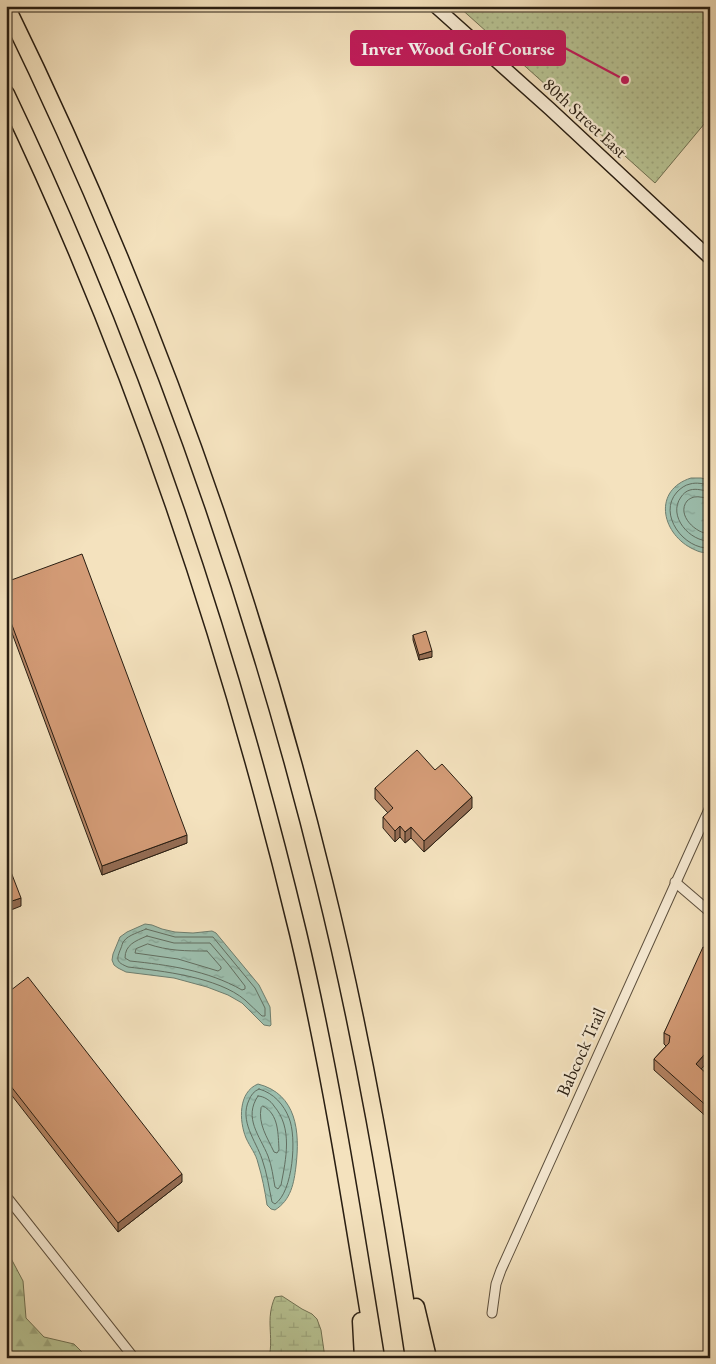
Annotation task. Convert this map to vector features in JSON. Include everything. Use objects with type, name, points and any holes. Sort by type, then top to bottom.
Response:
[{"type":"highway","points":[[6,6],[68,137],[129,281],[188,432],[262,656],[326,887],[359,1038],[384,1169],[414,1358]]},
{"type":"highway","points":[[6,94],[30,142],[67,228],[139,408],[171,497],[224,658],[246,734],[298,934],[331,1084],[376,1358]]},
{"type":"highway","points":[[384,1169],[428,1358]]},
{"type":"highway","points":[[346,1174],[358,1277],[363,1358]]},
{"type":"street","name":"80th Street East","points":[[434,6],[710,258]]},
{"type":"street","name":"Babcock Trail","points":[[492,1313],[496,1284],[501,1270],[710,807]]},
{"type":"street","points":[[675,882],[710,912]]},
{"type":"street","points":[[6,1196],[134,1358]]},
{"type":"green space","points":[[458,6],[710,6],[710,117],[655,183]]},
{"type":"green space","points":[[6,1249],[23,1281],[26,1318],[44,1337],[74,1344],[88,1358],[6,1358]]},
{"type":"green space","points":[[282,1296],[317,1319],[321,1330],[325,1358],[269,1358],[272,1305],[275,1297]]},
{"type":"water","points":[[691,478],[710,480],[710,552],[698,551],[681,541],[673,532],[668,522],[666,501],[679,484]]},
{"type":"water","points":[[145,924],[175,932],[212,931],[216,933],[259,985],[270,1007],[271,1025],[264,1025],[242,1003],[228,995],[174,978],[126,972],[114,965],[112,960],[113,954],[120,937]]},
{"type":"water","points":[[258,1084],[271,1089],[281,1096],[288,1105],[296,1128],[297,1153],[293,1185],[285,1201],[275,1210],[267,1205],[257,1160],[246,1138],[242,1124],[241,1116],[244,1100],[251,1088]]},
{"type":"building","points":[[710,184],[710,194],[705,189]]},
{"type":"building","points":[[82,554],[187,835],[102,866],[6,609],[6,582]]},
{"type":"building","points":[[426,631],[432,651],[419,655],[413,635]]},
{"type":"building","points":[[417,750],[435,770],[442,764],[472,797],[424,841],[411,827],[405,832],[400,826],[395,831],[383,817],[393,808],[375,788]]},
{"type":"building","points":[[6,859],[21,898],[6,903]]},
{"type":"building","points":[[703,947],[708,949],[710,947],[710,1048],[696,1064],[710,1077],[710,1109],[654,1059],[669,1043],[670,1036],[664,1033]]},
{"type":"building","points":[[28,977],[182,1174],[118,1223],[6,1080],[6,994]]},
{"type":"place","name":"Inver Wood Golf Course","points":[[625,80]]}]
